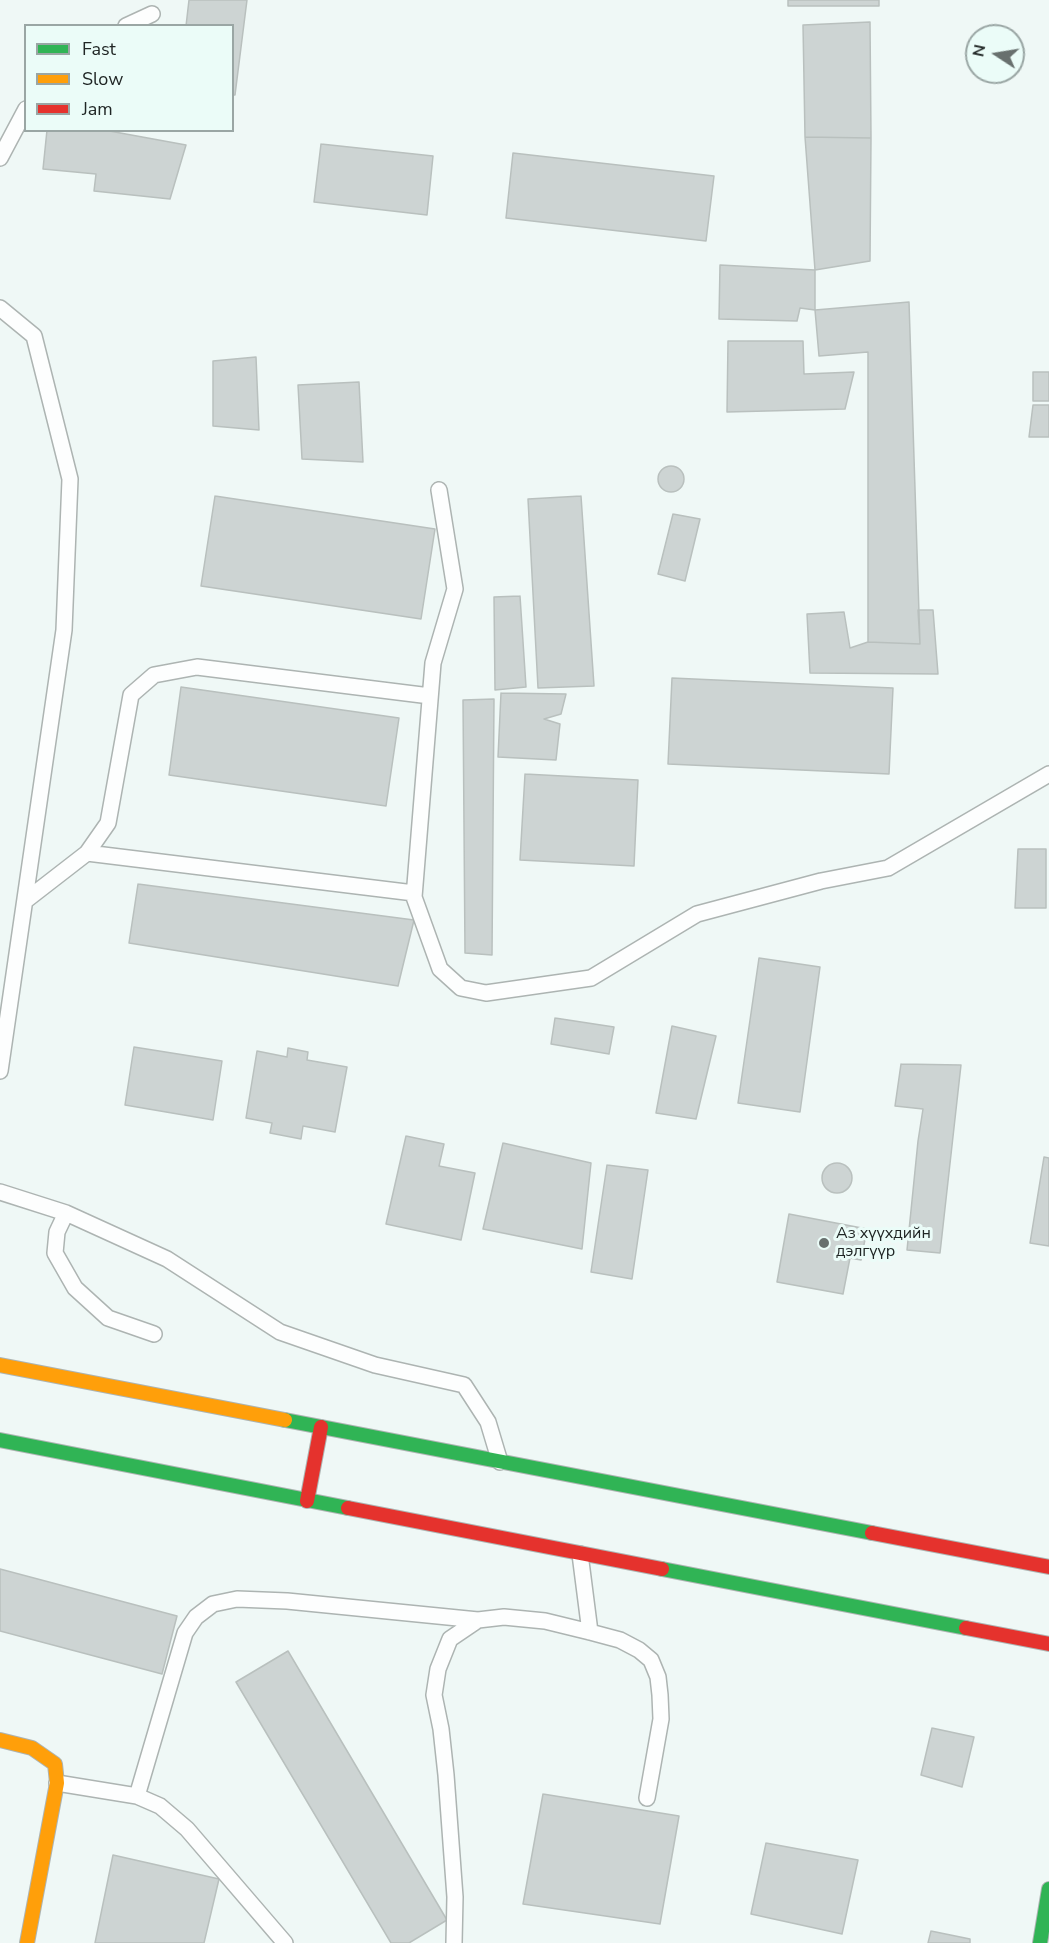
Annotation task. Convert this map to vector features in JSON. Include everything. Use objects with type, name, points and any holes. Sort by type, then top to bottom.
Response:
[{"type":"main road","points":[[0,1365],[1049,1567]]},
{"type":"main road","points":[[307,1501],[321,1427]]},
{"type":"main road","points":[[0,1440],[1049,1644]]},
{"type":"main road","points":[[0,1740],[32,1748],[55,1764],[57,1783],[27,1943]]},
{"type":"main road","points":[[1040,1943],[1049,1888]]},
{"type":"lane","points":[[130,24],[152,14]]},
{"type":"lane","points":[[0,158],[24,113]]},
{"type":"lane","points":[[0,308],[34,336],[70,479],[64,630],[0,1071]]},
{"type":"lane","points":[[439,490],[454,590],[433,663],[414,897],[440,969],[461,988],[486,993],[591,978],[697,914],[821,881],[888,868],[1049,774]]},
{"type":"lane","points":[[25,901],[87,853],[108,824],[131,695],[154,675],[197,667],[430,696]]},
{"type":"lane","points":[[87,853],[414,893]]},
{"type":"lane","points":[[0,1192],[66,1213],[167,1258],[280,1332],[375,1365],[464,1385],[488,1422],[500,1462]]},
{"type":"lane","points":[[66,1213],[57,1232],[55,1253],[75,1288],[108,1318],[154,1334]]},
{"type":"lane","points":[[580,1554],[590,1632]]},
{"type":"lane","points":[[137,1796],[185,1633],[196,1617],[213,1604],[237,1599],[287,1601],[478,1620],[504,1617],[545,1621],[620,1640],[639,1650],[651,1660],[658,1677],[661,1719],[647,1798]]},
{"type":"lane","points":[[454,1943],[455,1897],[446,1775],[441,1729],[434,1695],[438,1669],[450,1640],[478,1620]]},
{"type":"lane","points":[[57,1783],[137,1796],[160,1806],[187,1829],[285,1943]]},
{"type":"building","points":[[189,0],[247,0],[235,95],[234,24],[186,24]]},
{"type":"building","points":[[788,0],[879,0],[879,6],[788,6]]},
{"type":"building","points":[[870,22],[871,138],[805,137],[803,25]]},
{"type":"building","points":[[47,132],[115,132],[186,145],[170,199],[94,191],[96,174],[43,169]]},
{"type":"building","points":[[805,137],[871,138],[870,261],[815,270]]},
{"type":"building","points":[[321,144],[433,156],[427,215],[314,202]]},
{"type":"building","points":[[513,153],[714,176],[706,241],[506,218]]},
{"type":"building","points":[[720,265],[815,270],[815,310],[800,308],[797,321],[719,319]]},
{"type":"building","points":[[909,302],[920,644],[868,642],[868,352],[819,356],[815,310]]},
{"type":"building","points":[[728,341],[803,341],[804,374],[854,372],[845,409],[727,412]]},
{"type":"building","points":[[256,357],[259,430],[213,426],[213,361]]},
{"type":"building","points":[[1033,372],[1049,372],[1049,401],[1033,401]]},
{"type":"building","points":[[359,382],[363,462],[302,459],[298,385]]},
{"type":"building","points":[[1033,405],[1049,405],[1049,437],[1029,437]]},
{"type":"building","points":[[671,466],[680,470],[684,479],[680,488],[671,492],[662,488],[658,479],[662,470]]},
{"type":"building","points":[[215,496],[435,529],[421,619],[201,586]]},
{"type":"building","points":[[581,496],[594,686],[538,688],[528,499]]},
{"type":"building","points":[[673,514],[700,519],[685,581],[658,574]]},
{"type":"building","points":[[520,596],[526,687],[495,690],[494,597]]},
{"type":"building","points":[[918,610],[933,610],[938,674],[810,673],[807,614],[844,612],[850,648],[868,642],[920,644]]},
{"type":"building","points":[[672,678],[893,688],[889,774],[668,764]]},
{"type":"building","points":[[181,687],[399,718],[386,806],[169,775]]},
{"type":"building","points":[[501,693],[566,694],[561,714],[544,719],[560,724],[556,760],[498,757]]},
{"type":"building","points":[[494,699],[492,955],[465,953],[463,700]]},
{"type":"building","points":[[525,774],[638,780],[634,866],[520,860]]},
{"type":"building","points":[[1018,849],[1046,849],[1046,908],[1015,908]]},
{"type":"building","points":[[138,884],[414,920],[398,986],[129,943]]},
{"type":"building","points":[[759,958],[820,967],[800,1112],[738,1103]]},
{"type":"building","points":[[555,1018],[614,1027],[609,1054],[551,1044]]},
{"type":"building","points":[[672,1026],[716,1036],[696,1119],[656,1113]]},
{"type":"building","points":[[134,1047],[222,1061],[213,1120],[125,1105]]},
{"type":"building","points":[[288,1048],[308,1052],[307,1060],[347,1067],[335,1132],[303,1126],[301,1139],[270,1133],[272,1123],[246,1118],[257,1051],[287,1057]]},
{"type":"building","points":[[901,1064],[961,1065],[940,1253],[907,1250],[923,1109],[895,1106]]},
{"type":"building","points":[[406,1136],[444,1144],[439,1166],[475,1173],[461,1240],[386,1224]]},
{"type":"building","points":[[503,1143],[591,1163],[582,1249],[483,1229]]},
{"type":"building","points":[[1044,1157],[1049,1158],[1049,1246],[1030,1243]]},
{"type":"building","points":[[837,1163],[848,1167],[852,1178],[848,1189],[837,1193],[826,1189],[822,1178],[826,1167]]},
{"type":"building","points":[[607,1165],[648,1170],[632,1279],[591,1272]]},
{"type":"building","name":"Аз хүүхдийн дэлгүүр","points":[[789,1214],[867,1229],[861,1260],[850,1258],[843,1294],[777,1282]]},
{"type":"building","points":[[0,1569],[177,1616],[162,1674],[0,1631]]},
{"type":"building","points":[[288,1651],[447,1920],[409,1943],[391,1943],[236,1682]]},
{"type":"building","points":[[932,1728],[974,1737],[962,1787],[921,1775]]},
{"type":"building","points":[[543,1794],[679,1816],[660,1924],[523,1904]]},
{"type":"building","points":[[766,1843],[858,1860],[842,1934],[751,1914]]},
{"type":"building","points":[[113,1855],[219,1879],[204,1943],[95,1943]]},
{"type":"building","points":[[931,1931],[970,1939],[970,1943],[928,1943]]},
{"type":"traffic: fast","points":[[285,1420],[872,1533]]},
{"type":"traffic: fast","points":[[0,1440],[348,1508]]},
{"type":"traffic: fast","points":[[662,1569],[966,1628]]},
{"type":"traffic: fast","points":[[1040,1943],[1049,1889]]},
{"type":"traffic: slow","points":[[0,1365],[285,1420]]},
{"type":"traffic: slow","points":[[0,1740],[32,1748],[55,1764],[57,1783],[27,1943]]},
{"type":"traffic: jam","points":[[307,1501],[321,1427]]},
{"type":"traffic: jam","points":[[348,1508],[662,1569]]},
{"type":"traffic: jam","points":[[872,1533],[1049,1567]]},
{"type":"traffic: jam","points":[[966,1628],[1049,1644]]},
{"type":"place","name":"Аз хүүхдийн дэлгүүр","points":[[824,1243]]}]
